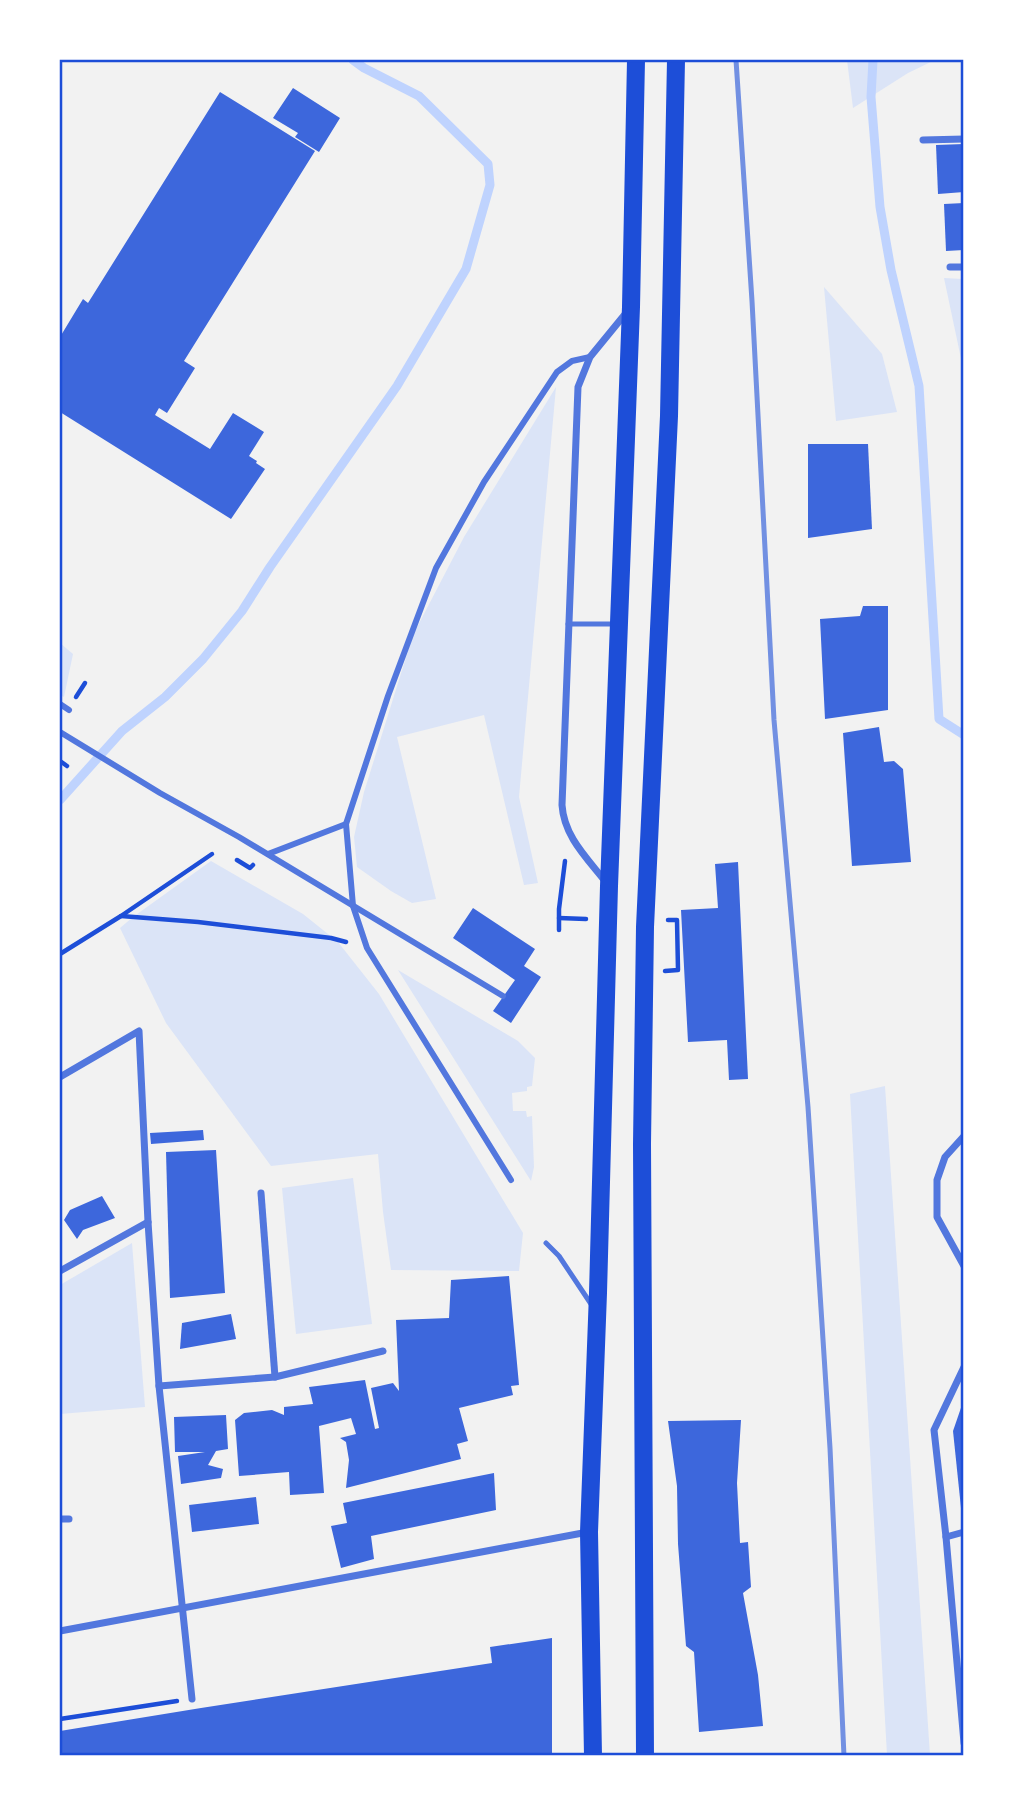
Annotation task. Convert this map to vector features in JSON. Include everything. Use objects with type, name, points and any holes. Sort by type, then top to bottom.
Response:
[{"type":"main road","points":[[593,1755],[589,1532],[608,886],[631,307],[636,60]]},
{"type":"main road","points":[[645,1755],[642,1144],[645,927],[669,416],[676,60]]},
{"type":"street","points":[[923,140],[964,139]]},
{"type":"street","points":[[950,267],[964,267]]},
{"type":"street","points":[[608,886],[568,832],[563,819],[568,624],[578,387],[590,357],[631,307]]},
{"type":"street","points":[[511,1180],[367,948],[353,906],[346,824],[388,696],[436,568],[484,482],[557,372],[572,361],[590,357]]},
{"type":"street","points":[[60,704],[69,710]]},
{"type":"street","points":[[60,732],[503,996]]},
{"type":"street","points":[[268,854],[346,824]]},
{"type":"street","points":[[60,1077],[139,1031],[159,1386],[192,1699]]},
{"type":"street","points":[[964,1136],[945,1157],[937,1180],[937,1217],[964,1266]]},
{"type":"street","points":[[261,1192],[275,1377]]},
{"type":"street","points":[[60,1271],[148,1222]]},
{"type":"street","points":[[159,1386],[275,1377],[383,1351]]},
{"type":"street","points":[[964,1367],[934,1430],[964,1743]]},
{"type":"street","points":[[60,1519],[69,1520]]},
{"type":"street","points":[[60,1632],[589,1532]]},
{"type":"street","points":[[946,1537],[964,1532]]},
{"type":"street","points":[[583,1755],[592,1735]]},
{"type":"lane","points":[[568,624],[619,624]]},
{"type":"lane","points":[[546,1243],[559,1256],[597,1312]]},
{"type":"path","points":[[60,761],[67,766]]},
{"type":"path","points":[[559,930],[568,832]]},
{"type":"path","points":[[60,954],[212,854]]},
{"type":"path","points":[[121,916],[331,938],[367,948]]},
{"type":"path","points":[[60,1719],[192,1699]]},
{"type":"shaded area","points":[[847,60],[935,60],[908,73],[853,108]]},
{"type":"shaded area","points":[[944,278],[963,279],[963,368]]},
{"type":"shaded area","points":[[824,287],[882,354],[897,412],[836,421]]},
{"type":"shaded area","points":[[556,387],[519,797],[538,883],[524,885],[484,715],[397,737],[436,899],[412,903],[357,867],[354,837],[364,792],[413,635],[464,537]]},
{"type":"shaded area","points":[[60,643],[73,654],[64,697],[60,695]]},
{"type":"shaded area","points":[[211,861],[303,914],[338,942],[379,994],[523,1233],[519,1271],[391,1270],[378,1154],[271,1166],[166,1023],[120,928]]},
{"type":"shaded area","points":[[398,970],[518,1041],[535,1058],[532,1086],[527,1087],[527,1091],[512,1093],[513,1111],[526,1111],[527,1117],[532,1116],[534,1167],[531,1181]]},
{"type":"shaded area","points":[[885,1086],[930,1755],[887,1755],[850,1094]]},
{"type":"shaded area","points":[[353,1178],[372,1324],[296,1334],[282,1188]]},
{"type":"shaded area","points":[[132,1243],[145,1407],[60,1414],[60,1285]]},
{"type":"building","points":[[293,88],[340,118],[319,152],[295,137],[298,133],[273,118]]},
{"type":"building","points":[[220,92],[315,151],[184,361],[195,368],[167,413],[159,408],[155,415],[210,449],[233,413],[264,432],[249,456],[265,469],[231,519],[60,412],[60,337],[83,299],[88,303]]},
{"type":"building","points":[[964,144],[964,192],[938,194],[936,145]]},
{"type":"building","points":[[964,203],[964,250],[946,251],[944,204]]},
{"type":"building","points":[[808,444],[868,444],[872,529],[808,538]]},
{"type":"building","points":[[863,606],[888,606],[888,710],[825,719],[820,619],[860,616]]},
{"type":"building","points":[[879,727],[884,762],[894,761],[903,769],[911,862],[852,866],[843,733]]},
{"type":"building","points":[[738,862],[748,1079],[729,1080],[727,1040],[688,1042],[681,910],[718,908],[715,864]]},
{"type":"building","points":[[473,908],[535,949],[524,966],[541,977],[511,1023],[493,1011],[515,980],[453,938]]},
{"type":"building","points":[[203,1130],[204,1140],[151,1144],[150,1133]]},
{"type":"building","points":[[216,1150],[225,1293],[170,1298],[166,1152]]},
{"type":"building","points":[[102,1196],[115,1218],[83,1230],[77,1239],[64,1220],[70,1210]]},
{"type":"building","points":[[509,1276],[519,1385],[511,1386],[513,1395],[459,1408],[468,1441],[457,1444],[461,1459],[346,1488],[349,1460],[346,1442],[340,1438],[356,1434],[351,1418],[319,1426],[324,1493],[290,1495],[289,1472],[239,1476],[235,1420],[244,1413],[272,1410],[284,1415],[284,1407],[313,1404],[309,1387],[365,1380],[375,1429],[379,1428],[371,1388],[393,1383],[399,1391],[396,1320],[449,1318],[451,1280]]},
{"type":"building","points":[[231,1314],[236,1339],[180,1349],[182,1323]]},
{"type":"building","points":[[964,1399],[964,1507],[961,1508],[953,1431]]},
{"type":"building","points":[[226,1415],[228,1449],[216,1451],[208,1465],[223,1469],[221,1478],[181,1484],[178,1456],[205,1452],[175,1452],[174,1417]]},
{"type":"building","points":[[741,1420],[737,1483],[740,1543],[748,1542],[751,1587],[743,1593],[758,1675],[763,1726],[699,1732],[694,1652],[686,1646],[678,1544],[677,1486],[668,1421]]},
{"type":"building","points":[[494,1473],[496,1510],[371,1536],[374,1559],[341,1568],[331,1526],[347,1523],[343,1503]]},
{"type":"building","points":[[256,1497],[259,1524],[192,1532],[189,1505]]},
{"type":"building","points":[[552,1638],[552,1756],[60,1756],[60,1731],[492,1663],[490,1647]]},
{"type":"waterway","points":[[60,800],[122,731],[165,697],[203,659],[242,611],[397,386],[466,269],[490,185],[488,164],[419,96],[353,60]]},
{"type":"waterway","points":[[873,60],[871,97],[880,207],[891,270],[919,386],[939,719],[964,735]]},
{"type":"railway","points":[[736,60],[752,301],[774,720],[808,1107],[830,1448],[844,1756]]}]
